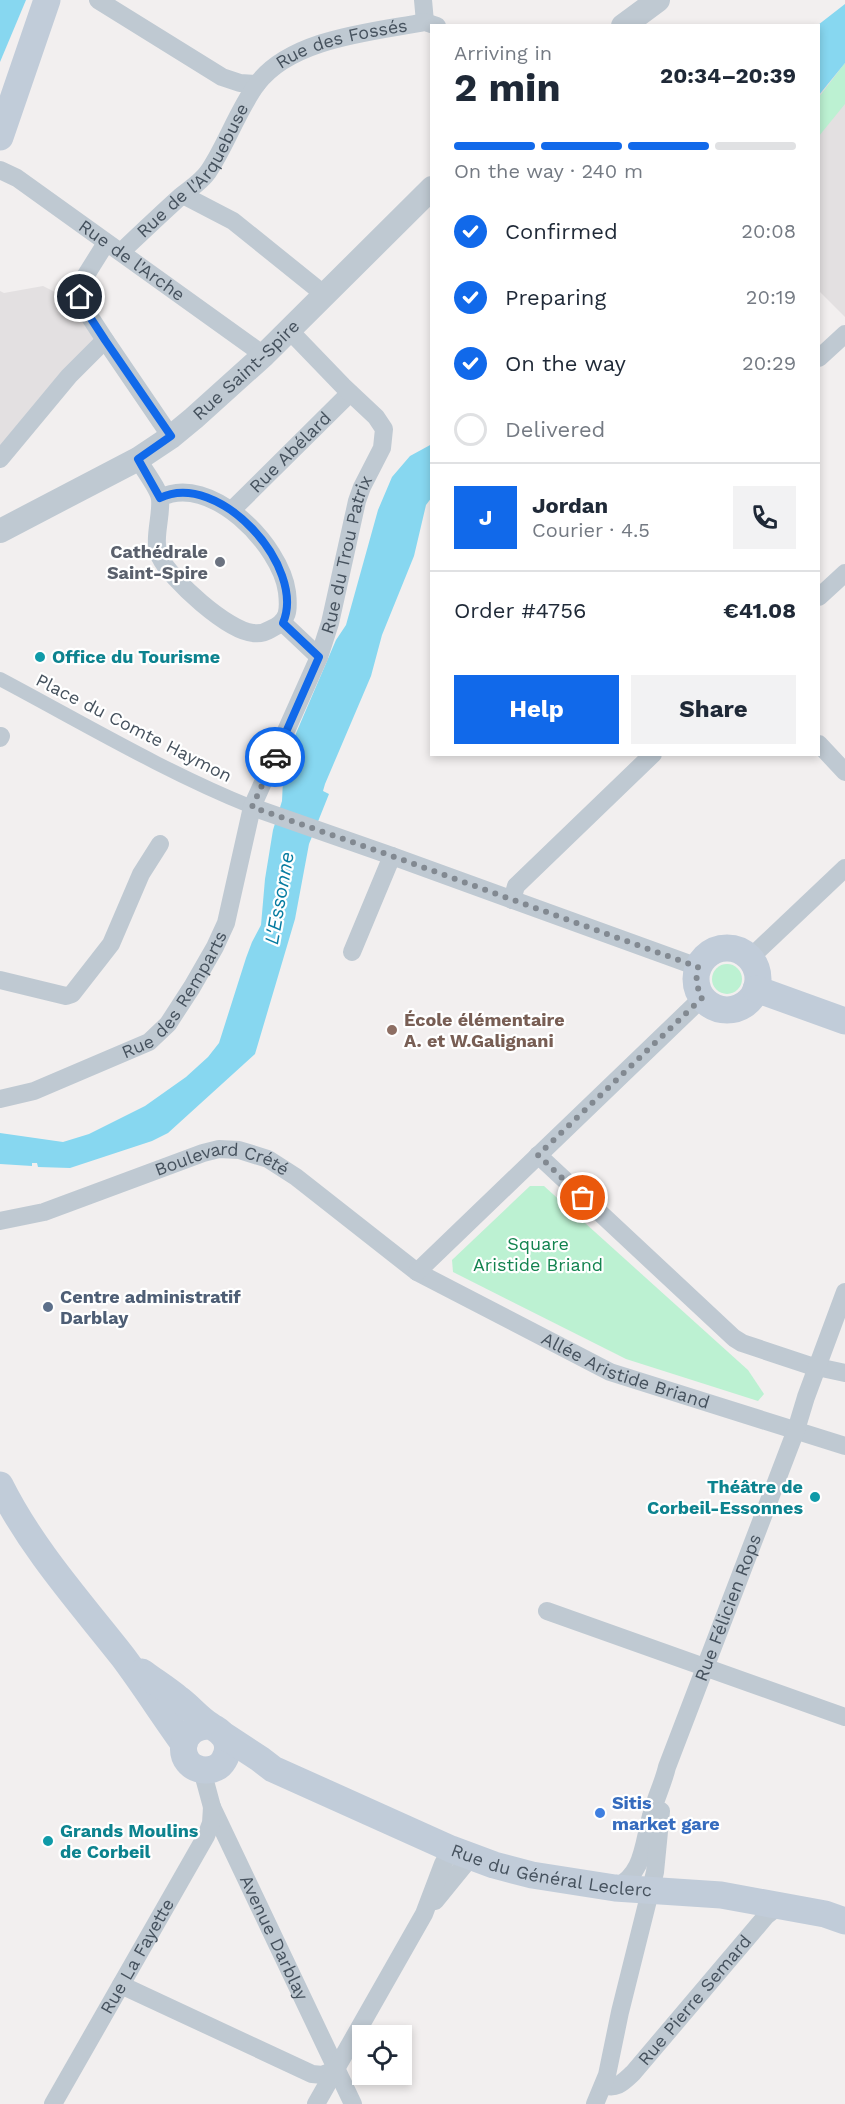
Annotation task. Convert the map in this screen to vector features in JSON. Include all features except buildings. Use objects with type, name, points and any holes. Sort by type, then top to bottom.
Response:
[{"type":"main road","points":[[0,94],[23,29],[40,0]]},
{"type":"main road","points":[[0,137],[47,0]]},
{"type":"main road","points":[[717,949],[734,949],[750,958],[757,973],[756,988],[752,997],[745,1004],[727,1011],[718,1009],[702,998],[696,983],[698,967],[709,954],[717,949]]},
{"type":"main road","points":[[756,988],[845,1021]]},
{"type":"main road","name":"Avenue Darblay","points":[[0,1485],[48,1563],[124,1659],[184,1744],[185,1758],[189,1764],[209,1769]]},
{"type":"main road","name":"Avenue Darblay","points":[[124,1659],[180,1699],[218,1731]]},
{"type":"main road","points":[[184,1744],[186,1737],[197,1728],[218,1731],[227,1743],[226,1757],[209,1769]]},
{"type":"main road","name":"Rue du Général Leclerc","points":[[218,1731],[273,1769],[461,1854],[532,1875],[615,1888],[722,1894],[825,1914],[845,1921]]},
{"type":"main road","name":"Rue du Général Leclerc","points":[[209,1769],[273,1769]]},
{"type":"street","points":[[98,0],[222,78],[240,83],[257,84]]},
{"type":"street","points":[[423,0],[431,24]]},
{"type":"street","points":[[626,24],[658,0]]},
{"type":"street","name":"Rue des Fossés","points":[[257,84],[284,61],[318,44],[339,38],[430,24]]},
{"type":"street","name":"Rue de l'Arquebuse","points":[[171,436],[86,311],[80,297],[81,283],[113,248],[195,187],[208,172],[257,84]]},
{"type":"street","name":"Rue de l'Arche","points":[[0,170],[17,178],[265,355]]},
{"type":"street","name":"Rue Saint-Spire","points":[[0,531],[138,459],[194,418],[265,355],[430,190]]},
{"type":"street","points":[[183,195],[242,227],[315,286],[323,296]]},
{"type":"street","name":"Rue du Trou Patrix","points":[[252,807],[319,657],[330,622],[357,501],[382,448],[385,435],[381,424],[289,330]]},
{"type":"street","points":[[820,357],[844,336]]},
{"type":"street","points":[[0,459],[69,376],[105,340]]},
{"type":"street","name":"Rue Abélard","points":[[232,510],[350,393]]},
{"type":"street","points":[[138,459],[160,498],[157,549],[164,565],[214,614],[252,633],[268,631],[283,623],[288,599],[282,575],[269,551],[254,531],[232,510],[213,499],[197,494],[168,494],[160,498]]},
{"type":"street","points":[[820,596],[845,573]]},
{"type":"street","points":[[283,623],[319,657]]},
{"type":"street","name":"Place du Comte Haymon","points":[[0,679],[120,744],[252,807]]},
{"type":"street","points":[[820,745],[845,772]]},
{"type":"street","points":[[512,900],[516,886],[651,756]]},
{"type":"street","points":[[252,807],[698,967]]},
{"type":"street","name":"Rue des Remparts","points":[[0,1099],[34,1091],[69,1077],[141,1046],[160,1032],[192,987],[226,923],[252,807]]},
{"type":"street","points":[[0,980],[66,996],[72,994],[111,944],[141,874],[160,844]]},
{"type":"street","points":[[352,952],[392,856]]},
{"type":"street","points":[[750,958],[845,868]]},
{"type":"street","points":[[417,1272],[702,998]]},
{"type":"street","name":"Boulevard Crété","points":[[0,1221],[44,1212],[188,1157],[219,1149],[239,1150],[268,1159],[296,1177],[417,1272]]},
{"type":"street","points":[[538,1155],[734,1338],[742,1343],[808,1365],[845,1373]]},
{"type":"street","name":"Allée Aristide Briand","points":[[417,1272],[610,1372],[845,1446]]},
{"type":"street","name":"Rue Félicien Rops","points":[[615,1888],[630,1878],[641,1860],[651,1815],[667,1767],[796,1430],[845,1292]]},
{"type":"street","points":[[547,1611],[845,1717]]},
{"type":"street","name":"Avenue Darblay","points":[[209,1769],[212,1807],[353,2104]]},
{"type":"street","name":"Rue Félicien Rops","points":[[595,2104],[604,2085],[651,1890],[660,1836],[662,1787]]},
{"type":"street","name":"Rue La Fayette","points":[[53,2104],[206,1836],[211,1823],[212,1807]]},
{"type":"street","points":[[316,2104],[424,1914],[443,1864],[461,1854]]},
{"type":"street","name":"Rue Pierre Semard","points":[[604,2085],[610,2088],[616,2087],[633,2073],[766,1916],[780,1905]]},
{"type":"street","points":[[121,1985],[312,2074],[322,2075],[336,2069]]},
{"type":"shaded area","points":[[845,63],[845,317],[820,292],[820,94]]},
{"type":"shaded area","points":[[43,286],[65,297],[94,336],[94,343],[0,449],[0,291],[4,293]]},
{"type":"green space","points":[[845,63],[845,104],[820,135],[820,96]]},
{"type":"green space","points":[[727,964],[733,965],[741,973],[741,985],[733,993],[727,994],[721,993],[713,985],[712,979],[713,973],[721,965]]},
{"type":"green space","name":"Square Aristide Briand","points":[[530,1186],[544,1186],[748,1370],[764,1394],[758,1401],[626,1359],[453,1272],[452,1260]]},
{"type":"water","points":[[0,0],[26,0],[0,62]]},
{"type":"water","points":[[845,4],[845,63],[820,94],[820,24]]},
{"type":"water","name":"L'Essonne","points":[[430,445],[430,500],[426,505],[414,556],[382,635],[371,676],[325,784],[323,791],[329,794],[309,844],[295,919],[255,1054],[168,1133],[152,1141],[70,1168],[38,1167],[37,1163],[32,1163],[32,1166],[0,1164],[0,1133],[63,1142],[89,1134],[145,1106],[186,1077],[208,1057],[219,1043],[246,958],[261,925],[273,830],[282,801],[283,780],[279,773],[336,640],[346,625],[378,510],[392,477],[410,456]]},
{"type":"way so far","points":[[275,757],[252,807],[698,967],[696,983],[702,998],[538,1155],[583,1198]]},
{"type":"place","name":"Cathédrale Saint-Spire","points":[[220,562]]},
{"type":"place","name":"Office du Tourisme","points":[[40,657]]},
{"type":"place","name":"École élémentaire A. et W.Galignani","points":[[392,1030]]},
{"type":"place","name":"Centre administratif Darblay","points":[[48,1307]]},
{"type":"place","name":"Théâtre de Corbeil-Essonnes","points":[[815,1497]]},
{"type":"place","name":"Sitis market gare","points":[[600,1813]]},
{"type":"place","name":"Grands Moulins de Corbeil","points":[[48,1841]]},
{"type":"route","points":[[80,297],[86,311],[171,436],[138,459],[160,498],[168,494],[181,493],[197,494],[213,499],[232,510],[254,531],[276,562],[282,575],[288,599],[283,623],[319,657],[275,757]]}]
